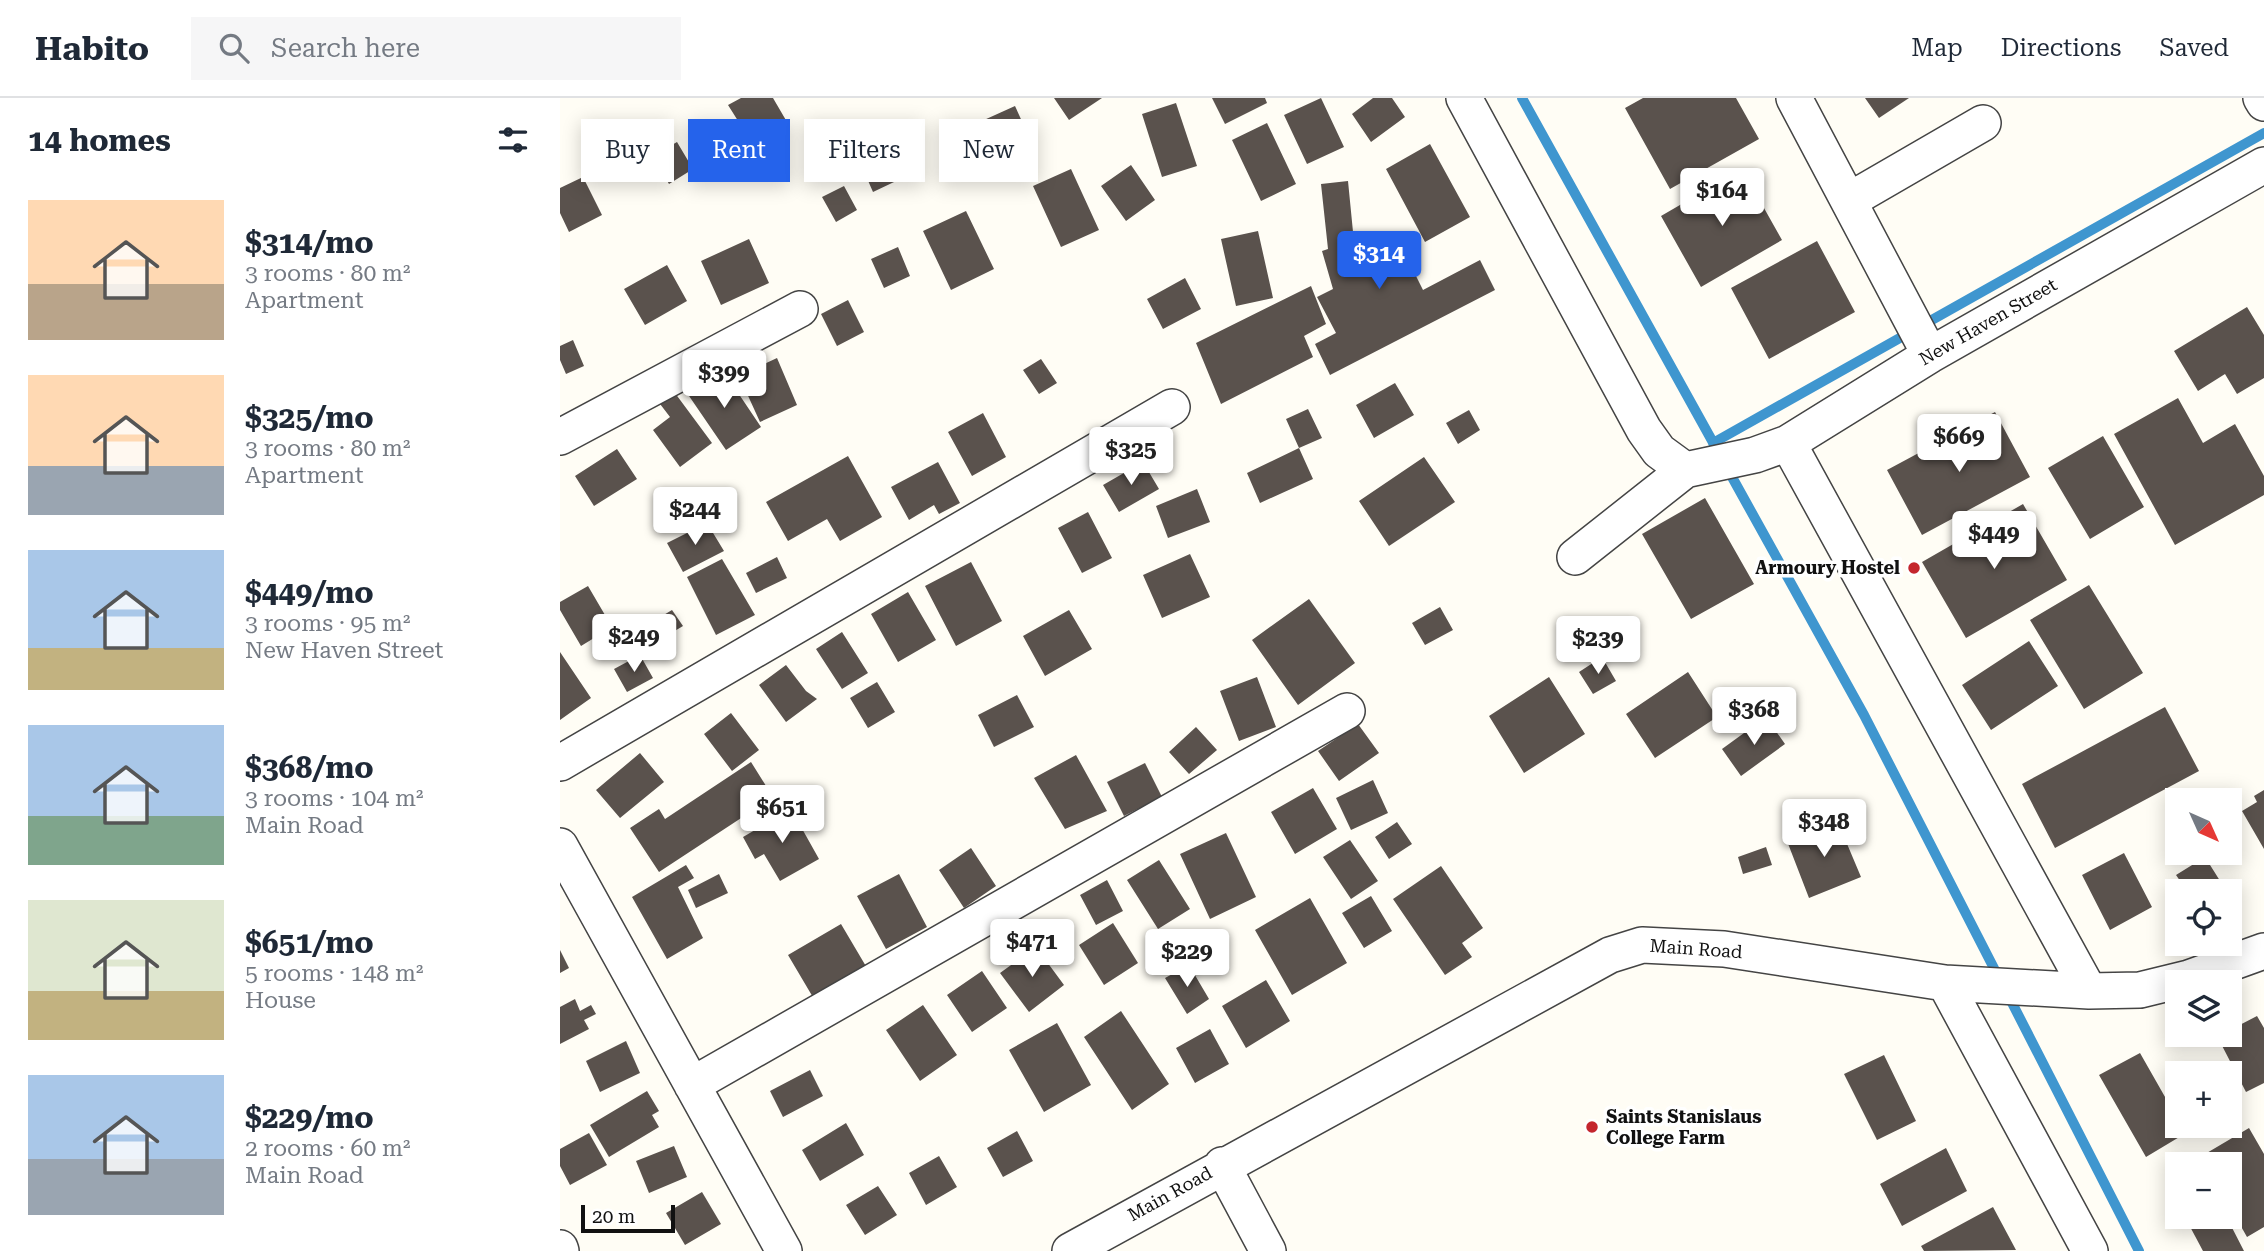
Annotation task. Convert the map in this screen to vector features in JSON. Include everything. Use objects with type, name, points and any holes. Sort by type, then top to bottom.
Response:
[{"type":"street","points":[[1464,98],[1644,430],[1659,451],[1697,469],[1575,557]]},
{"type":"street","points":[[1794,98],[1925,346]]},
{"type":"street","points":[[2261,98],[2264,103]]},
{"type":"street","points":[[1850,200],[1983,123]]},
{"type":"street","name":"New Haven Street","points":[[1697,469],[1755,456],[1788,443],[1925,346],[2264,165]]},
{"type":"street","points":[[560,437],[800,309]]},
{"type":"street","points":[[560,763],[1172,407]]},
{"type":"street","points":[[1788,443],[2089,991]]},
{"type":"street","points":[[692,1085],[1347,711]]},
{"type":"street","points":[[560,846],[784,1251]]},
{"type":"street","name":"Main Road","points":[[1070,1251],[1610,955],[1642,945],[1724,949],[1945,984],[2048,990],[2140,990],[2259,964]]},
{"type":"street","points":[[1945,984],[2090,1251]]},
{"type":"street","points":[[1222,1166],[1268,1251]]},
{"type":"building","points":[[741,98],[773,98],[785,119],[737,119],[728,105]]},
{"type":"building","points":[[1054,98],[1102,98],[1069,120]]},
{"type":"building","points":[[1212,98],[1265,98],[1267,103],[1225,124]]},
{"type":"building","points":[[1321,98],[1344,147],[1307,164],[1284,115]]},
{"type":"building","points":[[1373,98],[1392,98],[1405,117],[1371,142],[1352,114]]},
{"type":"building","points":[[1643,98],[1736,98],[1759,139],[1670,189],[1625,108]]},
{"type":"building","points":[[1865,98],[1909,98],[1879,118]]},
{"type":"building","points":[[1176,103],[1197,166],[1162,177],[1142,114]]},
{"type":"building","points":[[1015,106],[1021,119],[986,119]]},
{"type":"building","points":[[1267,123],[1296,184],[1261,201],[1232,140]]},
{"type":"building","points":[[677,142],[688,161],[688,172],[674,181],[674,144]]},
{"type":"building","points":[[1430,144],[1470,217],[1425,242],[1386,169]]},
{"type":"building","points":[[1131,165],[1155,200],[1126,221],[1101,186]]},
{"type":"building","points":[[1071,169],[1099,230],[1061,247],[1033,186]]},
{"type":"building","points":[[1742,169],[1782,240],[1701,287],[1661,216]]},
{"type":"building","points":[[581,178],[602,215],[569,232],[560,213],[560,188]]},
{"type":"building","points":[[1348,181],[1354,242],[1365,239],[1373,268],[1404,252],[1423,290],[1480,260],[1495,290],[1330,375],[1315,344],[1336,333],[1317,297],[1333,289],[1322,251],[1328,249],[1321,184]]},
{"type":"building","points":[[869,182],[894,182],[873,192]]},
{"type":"building","points":[[844,186],[857,210],[836,222],[822,197]]},
{"type":"building","points":[[966,211],[994,269],[951,290],[923,231]]},
{"type":"building","points":[[1258,231],[1273,298],[1236,306],[1221,239]]},
{"type":"building","points":[[749,239],[769,283],[721,305],[701,261]]},
{"type":"building","points":[[1817,241],[1855,312],[1769,359],[1731,288]]},
{"type":"building","points":[[898,247],[910,276],[884,288],[871,259]]},
{"type":"building","points":[[667,265],[687,301],[645,325],[624,289]]},
{"type":"building","points":[[1185,278],[1201,309],[1163,329],[1147,299]]},
{"type":"building","points":[[1311,286],[1326,324],[1304,336],[1313,357],[1221,404],[1196,343]]},
{"type":"building","points":[[848,300],[864,332],[837,346],[821,314]]},
{"type":"building","points":[[2247,307],[2264,335],[2264,378],[2237,394],[2225,374],[2198,391],[2174,351]]},
{"type":"building","points":[[573,340],[584,366],[566,374],[560,360],[560,346]]},
{"type":"building","points":[[777,358],[797,405],[760,422],[739,376]]},
{"type":"building","points":[[1041,359],[1057,383],[1039,394],[1023,370]]},
{"type":"building","points":[[722,369],[761,427],[726,450],[687,393]]},
{"type":"building","points":[[1395,383],[1414,415],[1374,438],[1356,405]]},
{"type":"building","points":[[672,389],[712,443],[680,467],[653,430],[670,417],[657,400]]},
{"type":"building","points":[[2178,398],[2203,443],[2235,424],[2264,476],[2264,495],[2175,545],[2114,434]]},
{"type":"building","points":[[1308,409],[1322,438],[1299,448],[1286,419]]},
{"type":"building","points":[[1469,410],[1480,430],[1458,444],[1446,423]]},
{"type":"building","points":[[1995,412],[2030,477],[1922,535],[1887,470]]},
{"type":"building","points":[[983,413],[1006,457],[972,476],[948,432]]},
{"type":"building","points":[[2103,436],[2144,507],[2090,539],[2048,468]]},
{"type":"building","points":[[1299,448],[1313,479],[1260,503],[1247,473]]},
{"type":"building","points":[[617,449],[637,479],[594,506],[575,476]]},
{"type":"building","points":[[848,456],[882,517],[840,541],[827,519],[788,541],[766,502]]},
{"type":"building","points":[[1424,457],[1455,502],[1389,546],[1359,501]]},
{"type":"building","points":[[938,462],[960,503],[939,514],[934,505],[909,520],[891,487]]},
{"type":"building","points":[[1143,462],[1159,489],[1119,512],[1103,485]]},
{"type":"building","points":[[1197,489],[1210,522],[1168,538],[1156,506]]},
{"type":"building","points":[[1705,498],[1754,584],[1691,619],[1642,534]]},
{"type":"building","points":[[2023,504],[2067,580],[1966,638],[1922,562]]},
{"type":"building","points":[[1088,512],[1112,558],[1082,573],[1058,528]]},
{"type":"building","points":[[707,523],[724,551],[683,572],[667,543]]},
{"type":"building","points":[[1190,554],[1210,597],[1162,618],[1143,575]]},
{"type":"building","points":[[777,557],[787,578],[756,593],[746,573]]},
{"type":"building","points":[[722,559],[755,615],[716,635],[687,577]]},
{"type":"building","points":[[971,562],[1002,621],[956,646],[925,586]]},
{"type":"building","points":[[2089,585],[2143,673],[2084,709],[2030,620]]},
{"type":"building","points":[[588,586],[612,627],[581,646],[560,610],[560,602]]},
{"type":"building","points":[[908,592],[936,640],[898,662],[871,614]]},
{"type":"building","points":[[1309,599],[1355,663],[1298,705],[1252,640]]},
{"type":"building","points":[[1440,607],[1453,630],[1425,645],[1412,623]]},
{"type":"building","points":[[672,610],[683,626],[668,635],[657,619]]},
{"type":"building","points":[[1069,610],[1092,649],[1045,676],[1023,636]]},
{"type":"building","points":[[842,632],[868,673],[842,689],[816,649]]},
{"type":"building","points":[[2029,641],[2058,686],[1991,730],[1962,685]]},
{"type":"building","points":[[560,652],[591,698],[560,720]]},
{"type":"building","points":[[640,655],[653,678],[627,692],[614,669]]},
{"type":"building","points":[[1602,657],[1616,681],[1593,694],[1579,672]]},
{"type":"building","points":[[786,665],[806,691],[817,699],[786,722],[759,685]]},
{"type":"building","points":[[1688,672],[1717,717],[1655,758],[1626,714]]},
{"type":"building","points":[[1257,677],[1276,727],[1239,741],[1220,691]]},
{"type":"building","points":[[1549,677],[1585,734],[1524,773],[1489,716]]},
{"type":"building","points":[[877,682],[895,712],[868,728],[850,698]]},
{"type":"building","points":[[1017,695],[1034,727],[994,747],[978,715]]},
{"type":"building","points":[[2165,707],[2199,771],[2055,848],[2022,784]]},
{"type":"building","points":[[731,713],[759,750],[732,771],[704,734]]},
{"type":"building","points":[[1766,717],[1785,744],[1741,776],[1722,749]]},
{"type":"building","points":[[1358,724],[1379,753],[1339,781],[1318,751]]},
{"type":"building","points":[[1196,727],[1217,750],[1189,774],[1169,752]]},
{"type":"building","points":[[640,753],[664,782],[620,818],[596,790]]},
{"type":"building","points":[[1076,755],[1107,811],[1065,829],[1034,778]]},
{"type":"building","points":[[751,762],[773,797],[659,872],[630,828],[659,809],[665,819]]},
{"type":"building","points":[[1145,763],[1162,797],[1124,816],[1107,782]]},
{"type":"building","points":[[1373,780],[1388,813],[1351,830],[1336,798]]},
{"type":"building","points":[[1313,788],[1337,829],[1295,854],[1271,812]]},
{"type":"building","points":[[2264,790],[2264,849],[2242,811],[2257,802],[2254,796]]},
{"type":"building","points":[[791,809],[819,859],[780,881],[764,854],[755,859],[743,837]]},
{"type":"building","points":[[1837,820],[1861,877],[1809,898],[1787,841]]},
{"type":"building","points":[[1397,822],[1412,844],[1389,859],[1375,837]]},
{"type":"building","points":[[1226,833],[1256,897],[1210,919],[1180,854]]},
{"type":"building","points":[[1350,840],[1378,881],[1351,899],[1323,857]]},
{"type":"building","points":[[1766,847],[1772,865],[1743,874],[1738,857]]},
{"type":"building","points":[[971,848],[996,886],[964,908],[939,870]]},
{"type":"building","points":[[2124,853],[2152,907],[2110,930],[2082,875]]},
{"type":"building","points":[[1159,860],[1190,909],[1158,929],[1127,880]]},
{"type":"building","points":[[686,865],[694,878],[678,887],[703,938],[667,959],[632,897]]},
{"type":"building","points":[[2192,865],[2210,865],[2219,879],[2179,879],[2176,875]]},
{"type":"building","points":[[1441,866],[1483,928],[1462,943],[1472,957],[1445,975],[1393,899]]},
{"type":"building","points":[[719,874],[728,893],[696,908],[688,890]]},
{"type":"building","points":[[899,874],[927,927],[886,949],[857,896]]},
{"type":"building","points":[[1107,880],[1123,911],[1096,925],[1080,895]]},
{"type":"building","points":[[1371,896],[1392,931],[1364,948],[1342,913]]},
{"type":"building","points":[[1310,898],[1347,963],[1292,995],[1255,930]]},
{"type":"building","points":[[1113,923],[1138,963],[1104,985],[1079,945]]},
{"type":"building","points":[[841,924],[867,968],[814,999],[788,955]]},
{"type":"building","points":[[1036,947],[1064,985],[1029,1012],[1000,973]]},
{"type":"building","points":[[560,950],[569,968],[560,973]]},
{"type":"building","points":[[1189,965],[1209,999],[1187,1014],[1165,978]]},
{"type":"building","points":[[982,971],[1007,1008],[972,1032],[947,995]]},
{"type":"building","points":[[1266,980],[1290,1021],[1246,1048],[1222,1006]]},
{"type":"building","points":[[575,999],[580,1011],[591,1005],[596,1014],[584,1020],[589,1029],[560,1044],[560,1007]]},
{"type":"building","points":[[923,1005],[957,1055],[920,1081],[886,1030]]},
{"type":"building","points":[[1121,1011],[1169,1084],[1132,1110],[1084,1037]]},
{"type":"building","points":[[2257,1016],[2264,1028],[2264,1083],[2246,1092],[2242,1084],[2242,1061],[2230,1061],[2223,1047],[2242,1047],[2242,1024]]},
{"type":"building","points":[[1057,1023],[1091,1085],[1044,1112],[1009,1050]]},
{"type":"building","points":[[1210,1029],[1229,1064],[1195,1083],[1176,1048]]},
{"type":"building","points":[[626,1041],[640,1073],[600,1092],[586,1061]]},
{"type":"building","points":[[2140,1053],[2165,1097],[2165,1138],[2178,1138],[2146,1157],[2099,1075]]},
{"type":"building","points":[[1884,1055],[1916,1121],[1877,1140],[1844,1074]]},
{"type":"building","points":[[810,1070],[823,1096],[783,1117],[770,1091]]},
{"type":"building","points":[[647,1091],[659,1111],[652,1115],[659,1127],[609,1157],[590,1125]]},
{"type":"building","points":[[846,1123],[864,1155],[820,1181],[802,1150]]},
{"type":"building","points":[[2249,1128],[2264,1154],[2264,1227],[2247,1237],[2242,1228],[2242,1152],[2208,1152],[2232,1138],[2242,1138],[2242,1132]]},
{"type":"building","points":[[1017,1131],[1033,1161],[1003,1177],[987,1148]]},
{"type":"building","points":[[589,1133],[607,1165],[570,1185],[560,1166],[560,1149]]},
{"type":"building","points":[[674,1146],[687,1177],[649,1193],[636,1161]]},
{"type":"building","points":[[1946,1148],[1967,1191],[1902,1226],[1880,1184]]},
{"type":"building","points":[[939,1156],[957,1187],[926,1205],[909,1173]]},
{"type":"building","points":[[878,1186],[897,1215],[865,1235],[846,1205]]},
{"type":"building","points":[[702,1192],[721,1224],[685,1245],[666,1213]]},
{"type":"building","points":[[1993,1207],[2016,1250],[1924,1251],[1921,1246]]},
{"type":"building","points":[[2191,1229],[2233,1229],[2244,1251],[2203,1251]]},
{"type":"waterway","points":[[1522,98],[1720,455]]},
{"type":"waterway","points":[[1713,443],[2264,133]]},
{"type":"waterway","points":[[1727,468],[1864,715],[2000,980]]},
{"type":"waterway","points":[[2007,993],[2139,1251]]},
{"type":"place","name":"Armoury Hostel","points":[[1914,568]]},
{"type":"place","name":"Saints Stanislaus College Farm","points":[[1592,1127]]}]
